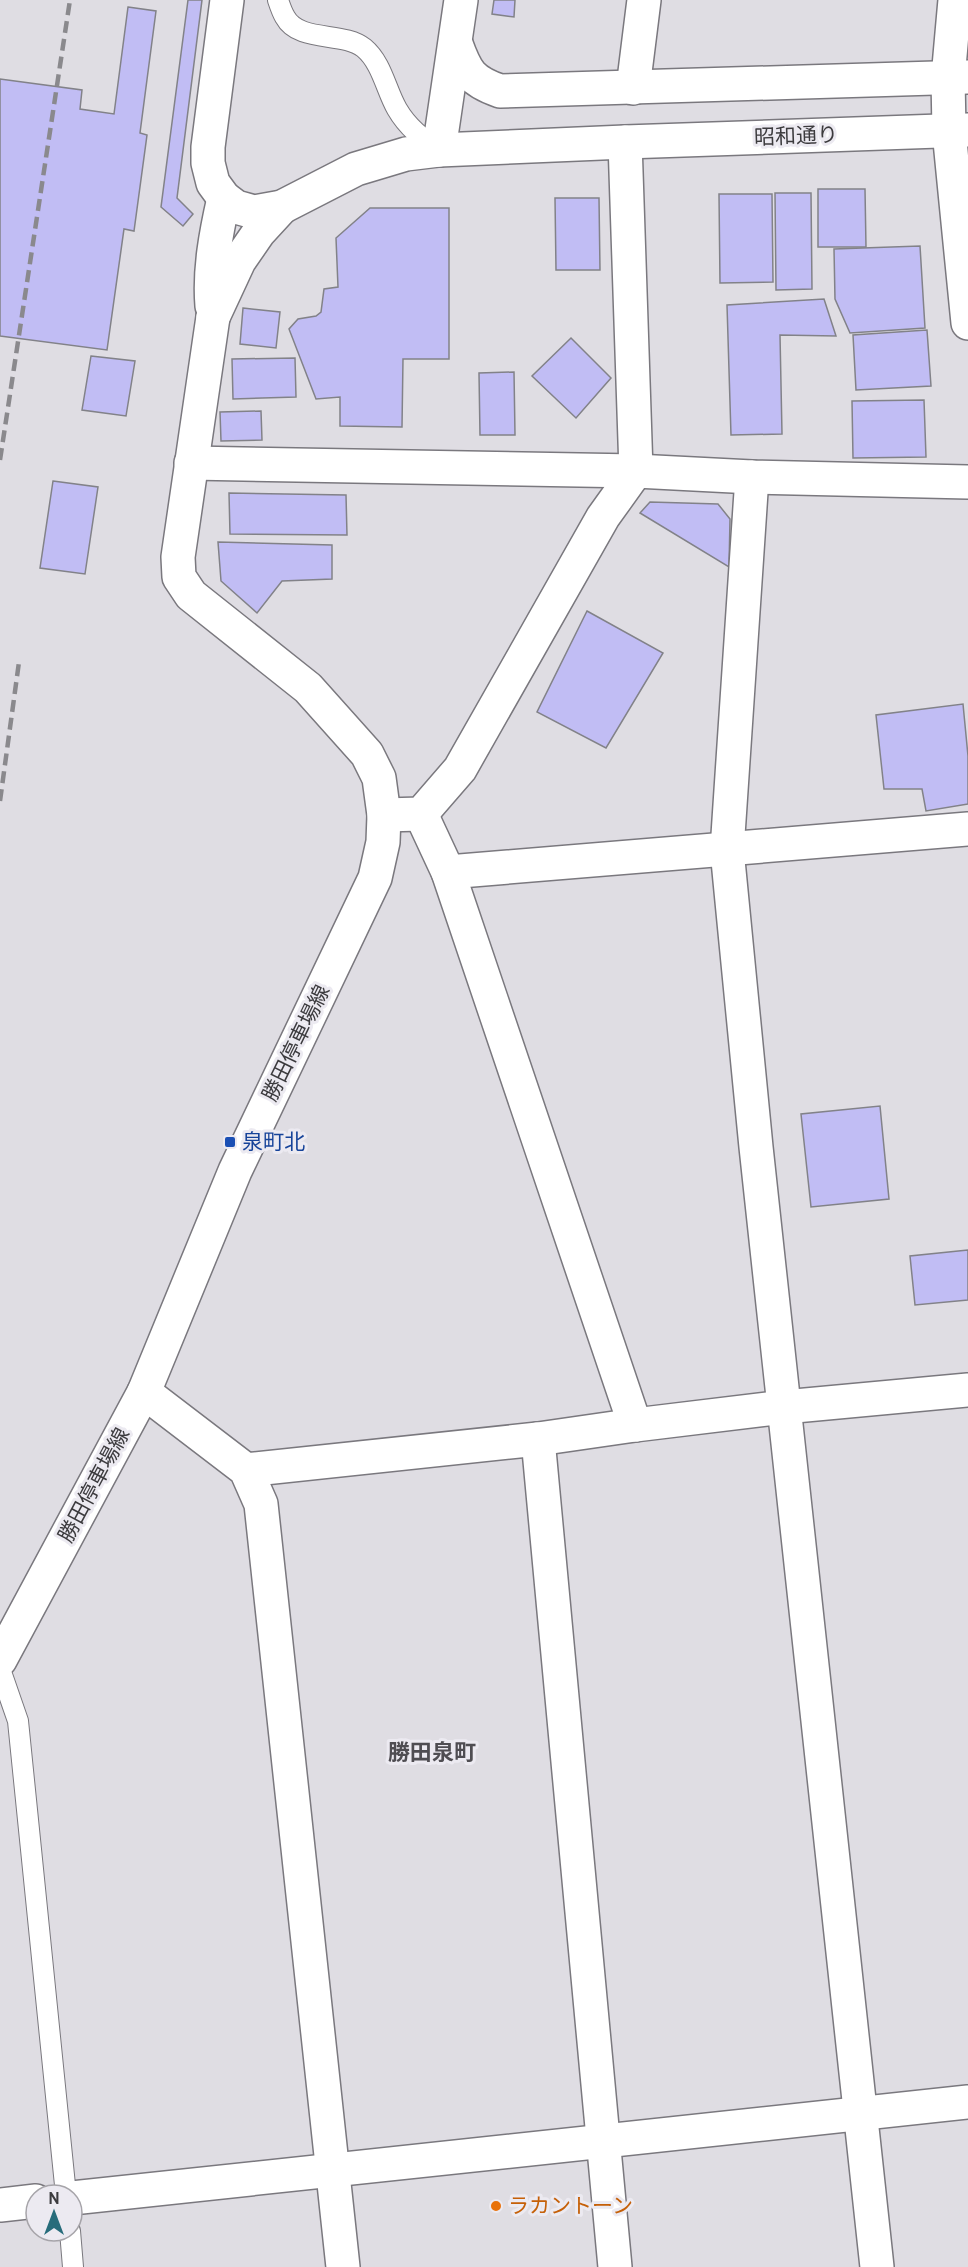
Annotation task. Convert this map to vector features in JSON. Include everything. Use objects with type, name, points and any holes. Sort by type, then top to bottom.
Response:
[{"type":"street","points":[[226,0],[208,147],[208,163],[213,183],[224,198],[236,207],[254,212],[282,207]]},
{"type":"street","points":[[440,150],[461,0]]},
{"type":"street","points":[[633,88],[644,0]]},
{"type":"street","points":[[955,0],[958,130],[968,323]]},
{"type":"street","points":[[456,44],[468,74],[482,85],[500,91],[958,78]]},
{"type":"street","name":"昭和通り","points":[[282,207],[363,166],[406,153],[625,142],[958,130]]},
{"type":"street","points":[[384,815],[421,814],[460,769],[603,517],[636,471],[625,142]]},
{"type":"street","points":[[213,317],[211,290],[217,231],[224,198]]},
{"type":"street","points":[[213,317],[239,261],[258,232],[282,207]]},
{"type":"street","name":"勝田停車場線","points":[[0,1660],[144,1392],[235,1171],[375,878],[383,842],[384,815],[379,778],[367,754],[308,688],[191,594],[179,577],[178,556],[213,317]]},
{"type":"street","points":[[191,463],[636,471],[752,477],[968,482]]},
{"type":"street","points":[[752,477],[728,850],[784,1407],[877,2267]]},
{"type":"street","points":[[421,814],[448,872],[635,1425]]},
{"type":"street","points":[[448,872],[968,829]]},
{"type":"street","points":[[246,1470],[538,1438],[784,1407],[968,1390]]},
{"type":"street","points":[[144,1392],[246,1470],[261,1504],[344,2267]]},
{"type":"street","points":[[538,1438],[615,2267]]},
{"type":"street","points":[[84,2197],[333,2168],[968,2102]]},
{"type":"street","points":[[0,2205],[24,2202]]},
{"type":"lane","points":[[278,0],[286,20],[303,32],[350,40],[365,49],[379,68],[397,109],[409,128],[440,150]]},
{"type":"lane","points":[[0,1669],[18,1721],[65,2183]]},
{"type":"lane","points":[[71,2243],[73,2267]]},
{"type":"building","points":[[188,0],[202,0],[177,198],[193,214],[183,226],[161,207]]},
{"type":"building","points":[[494,0],[515,0],[514,17],[492,14]]},
{"type":"building","points":[[128,7],[156,11],[140,133],[147,135],[134,231],[124,229],[107,350],[0,336],[0,79],[82,90],[80,109],[114,114]]},
{"type":"building","points":[[818,189],[865,189],[866,247],[818,247]]},
{"type":"building","points":[[775,193],[811,193],[812,289],[776,290]]},
{"type":"building","points":[[719,194],[772,194],[773,282],[720,283]]},
{"type":"building","points":[[555,198],[599,198],[600,270],[556,270]]},
{"type":"building","points":[[370,208],[449,208],[449,359],[403,359],[402,427],[340,426],[340,397],[316,399],[289,329],[298,319],[316,316],[321,312],[324,289],[338,287],[336,238]]},
{"type":"building","points":[[920,246],[925,328],[850,333],[835,299],[834,249]]},
{"type":"building","points":[[824,299],[836,336],[780,335],[782,434],[731,435],[727,305]]},
{"type":"building","points":[[243,308],[280,312],[276,348],[240,344]]},
{"type":"building","points":[[927,330],[931,386],[856,390],[853,335]]},
{"type":"building","points":[[571,338],[611,378],[576,418],[532,376]]},
{"type":"building","points":[[91,356],[135,361],[126,416],[82,410]]},
{"type":"building","points":[[295,358],[296,397],[233,399],[232,359]]},
{"type":"building","points":[[514,372],[515,435],[480,435],[479,373]]},
{"type":"building","points":[[924,400],[926,457],[853,458],[852,401]]},
{"type":"building","points":[[261,411],[262,440],[221,441],[220,412]]},
{"type":"building","points":[[53,481],[98,487],[85,574],[40,568]]},
{"type":"building","points":[[229,493],[346,495],[347,535],[230,534]]},
{"type":"building","points":[[650,502],[718,504],[730,519],[729,567],[640,513]]},
{"type":"building","points":[[218,542],[332,545],[332,579],[282,581],[257,613],[221,581]]},
{"type":"building","points":[[587,611],[663,653],[606,748],[537,712]]},
{"type":"building","points":[[963,704],[968,756],[968,804],[926,811],[922,789],[884,789],[876,715]]},
{"type":"building","points":[[880,1106],[889,1199],[811,1207],[801,1114]]},
{"type":"building","points":[[968,1250],[968,1300],[915,1305],[910,1256]]},
{"type":"railway","points":[[0,460],[70,0]]},
{"type":"railway","points":[[0,801],[19,662]]},
{"type":"place","name":"泉町北","points":[[230,1142]]},
{"type":"place","name":"ラカントーン","points":[[496,2206]]},
{"type":"district","name":"勝田泉町","points":[[432,1752]]}]
